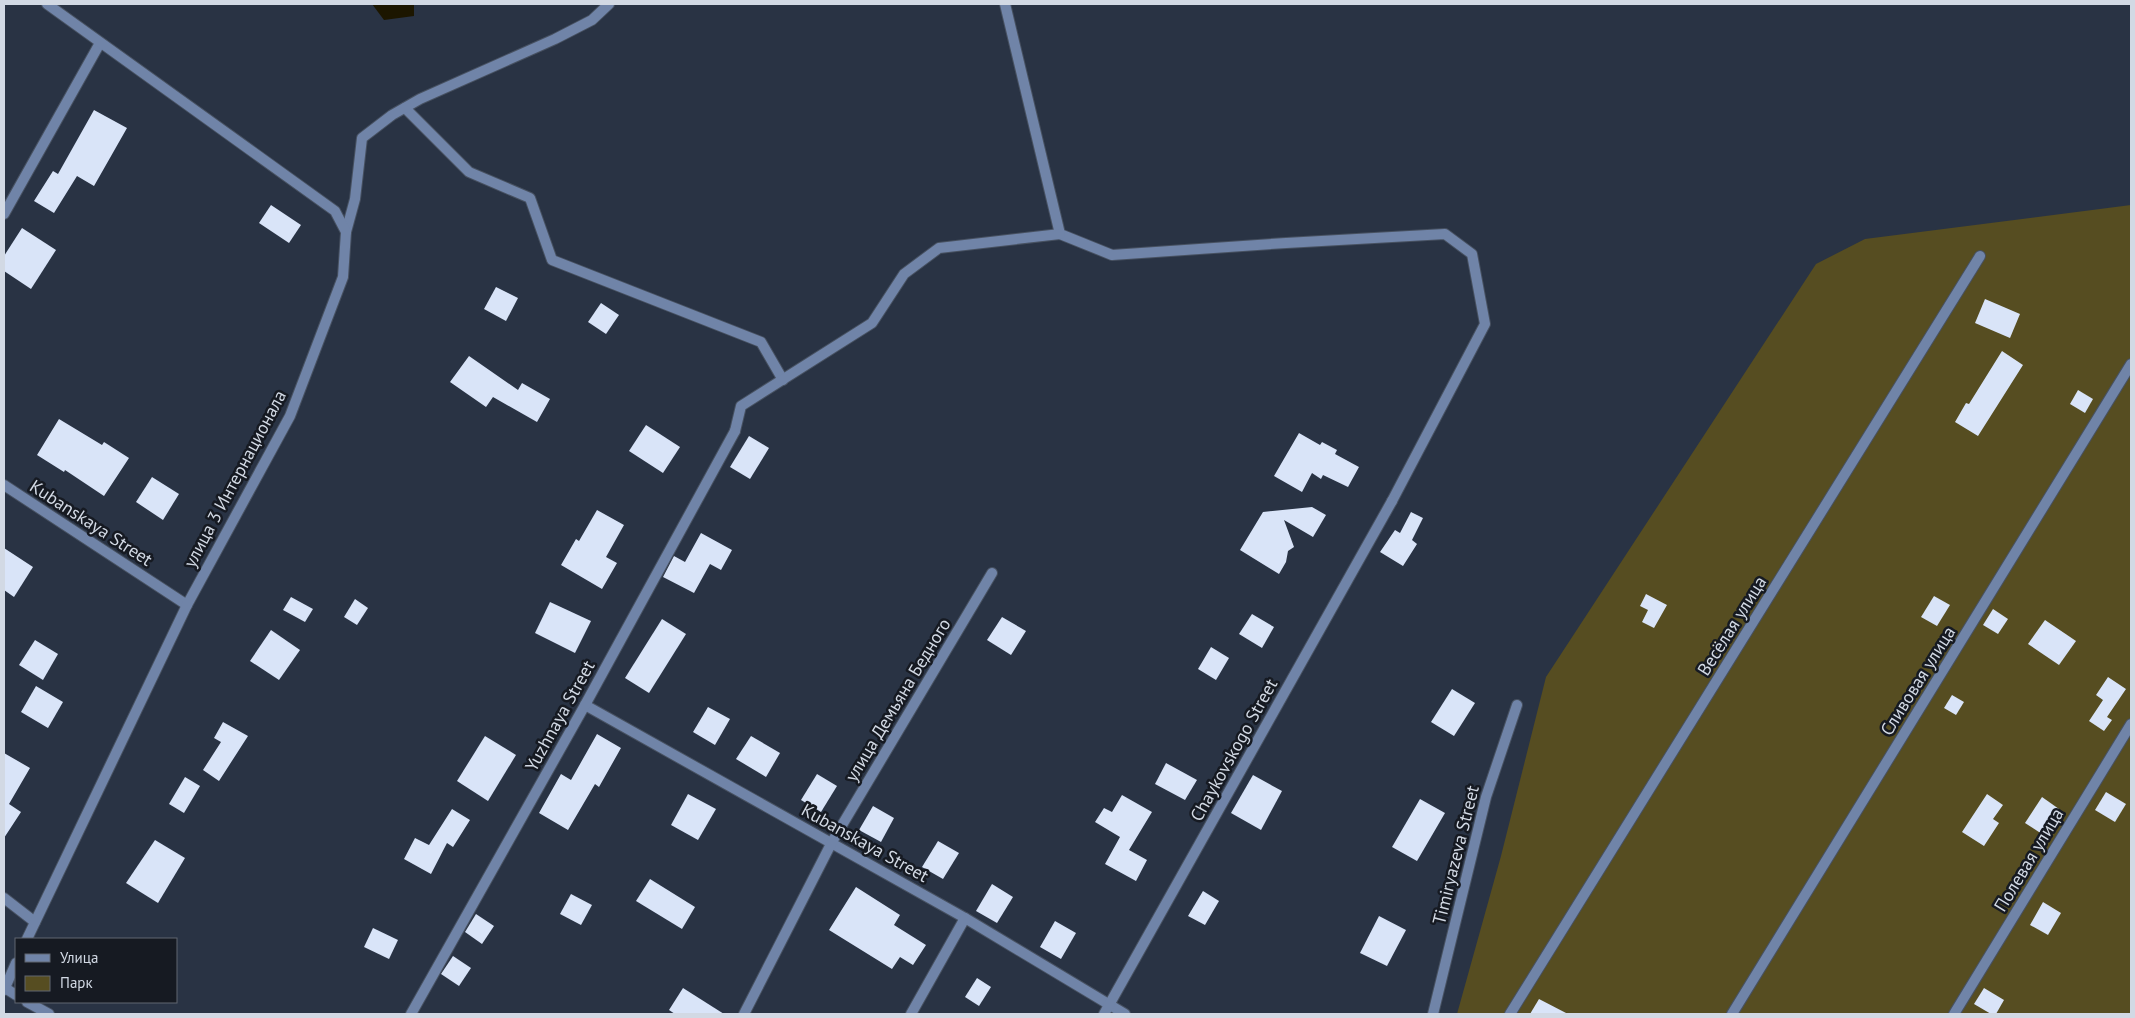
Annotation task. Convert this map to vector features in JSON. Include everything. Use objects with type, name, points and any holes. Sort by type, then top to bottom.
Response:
[{"type":"street","points":[[47,4],[335,211],[346,232]]},
{"type":"street","name":"улица 3 Интернационала","points":[[27,938],[186,605],[290,416],[343,276],[346,232],[355,199],[362,138],[392,115],[405,108],[592,20],[609,4]]},
{"type":"street","points":[[1005,4],[1060,234]]},
{"type":"street","points":[[4,214],[100,43]]},
{"type":"street","points":[[405,108],[469,172],[530,198],[552,260],[761,342],[784,380]]},
{"type":"street","name":"Yuzhnaya Street","points":[[411,1014],[584,706],[735,431],[740,406],[872,323],[904,274],[939,248],[1060,234]]},
{"type":"street","name":"Chaykovskogo Street","points":[[1060,234],[1112,255],[1286,242],[1445,234],[1472,254],[1485,324],[1392,501],[1104,1014]]},
{"type":"street","name":"Весёлая улица","points":[[1510,1014],[1980,256]]},
{"type":"street","name":"Сливовая улица","points":[[1732,1014],[2131,364]]},
{"type":"street","name":"Kubanskaya Street","points":[[4,485],[186,605]]},
{"type":"street","name":"улица Демьяна Бедного","points":[[744,1014],[832,842],[992,573]]},
{"type":"street","name":"Timiryazeva Street","points":[[1433,1014],[1486,797],[1517,705]]},
{"type":"street","name":"Kubanskaya Street","points":[[584,706],[832,842],[965,918],[1126,1014]]},
{"type":"street","name":"Полевая улица","points":[[1954,1014],[2131,724]]},
{"type":"street","points":[[4,898],[35,922]]},
{"type":"street","points":[[911,1014],[965,918]]},
{"type":"street","points":[[4,989],[15,965]]},
{"type":"street","points":[[30,1003],[49,1014]]},
{"type":"green space","points":[[2131,205],[2131,1014],[1457,1014],[1501,856],[1546,677],[1816,264],[1865,239]]},
{"type":"shaded area","points":[[372,4],[414,4],[414,16],[384,20]]},
{"type":"building","points":[[94,110],[127,128],[94,186],[77,176],[54,213],[34,201],[53,171],[58,174]]},
{"type":"building","points":[[271,205],[301,225],[289,243],[259,223]]},
{"type":"building","points":[[22,228],[56,250],[31,289],[4,271],[4,256]]},
{"type":"building","points":[[496,287],[518,298],[506,321],[484,309]]},
{"type":"building","points":[[1985,299],[2020,314],[2010,338],[1975,323]]},
{"type":"building","points":[[601,303],[619,315],[606,334],[588,322]]},
{"type":"building","points":[[2002,351],[2023,365],[1978,436],[1955,422],[1966,403],[1969,404]]},
{"type":"building","points":[[469,356],[518,390],[522,383],[550,399],[537,422],[493,397],[486,407],[450,382]]},
{"type":"building","points":[[2078,390],[2093,399],[2085,413],[2070,404]]},
{"type":"building","points":[[59,419],[102,445],[104,442],[129,458],[104,496],[65,470],[64,472],[37,455]]},
{"type":"building","points":[[646,425],[680,447],[663,473],[629,451]]},
{"type":"building","points":[[1299,433],[1320,445],[1322,442],[1337,450],[1335,454],[1359,467],[1348,487],[1323,475],[1321,479],[1312,473],[1302,492],[1274,476]]},
{"type":"building","points":[[749,436],[769,448],[750,479],[730,467]]},
{"type":"building","points":[[152,477],[179,494],[163,520],[136,502]]},
{"type":"building","points":[[1312,507],[1326,515],[1313,537],[1284,520],[1294,547],[1288,551],[1286,562],[1279,574],[1240,550],[1263,512]]},
{"type":"building","points":[[597,510],[624,525],[606,557],[617,563],[602,589],[561,565],[576,539],[579,541]]},
{"type":"building","points":[[1411,512],[1423,518],[1412,540],[1417,544],[1403,566],[1380,552],[1395,530],[1400,533]]},
{"type":"building","points":[[701,533],[732,550],[721,570],[710,564],[694,593],[663,577],[674,556],[685,562]]},
{"type":"building","points":[[4,548],[33,567],[14,597],[4,590]]},
{"type":"building","points":[[1646,594],[1667,605],[1654,628],[1642,622],[1648,610],[1640,606]]},
{"type":"building","points":[[1934,596],[1950,605],[1937,626],[1921,617]]},
{"type":"building","points":[[291,597],[313,609],[305,622],[283,610]]},
{"type":"building","points":[[355,599],[368,608],[357,625],[344,617]]},
{"type":"building","points":[[550,602],[591,621],[575,653],[535,633]]},
{"type":"building","points":[[1993,609],[2008,619],[1998,634],[1983,625]]},
{"type":"building","points":[[1252,614],[1274,627],[1262,648],[1239,634]]},
{"type":"building","points":[[1002,617],[1026,631],[1011,655],[987,640]]},
{"type":"building","points":[[662,619],[686,634],[649,693],[625,678]]},
{"type":"building","points":[[2045,620],[2076,641],[2059,665],[2028,644]]},
{"type":"building","points":[[271,630],[300,650],[279,680],[250,661]]},
{"type":"building","points":[[35,640],[58,654],[43,680],[19,665]]},
{"type":"building","points":[[1211,647],[1229,658],[1216,680],[1198,669]]},
{"type":"building","points":[[2108,677],[2126,689],[2107,717],[2112,720],[2104,731],[2089,721],[2103,700],[2096,695]]},
{"type":"building","points":[[36,686],[63,702],[48,728],[21,712]]},
{"type":"building","points":[[1452,689],[1475,703],[1454,736],[1431,722]]},
{"type":"building","points":[[1952,695],[1964,702],[1956,715],[1944,708]]},
{"type":"building","points":[[708,707],[730,719],[715,745],[693,732]]},
{"type":"building","points":[[223,722],[248,736],[219,781],[203,770],[221,742],[214,738]]},
{"type":"building","points":[[597,734],[621,748],[599,787],[595,784],[568,830],[539,813],[561,774],[571,780]]},
{"type":"building","points":[[485,736],[516,755],[488,801],[457,781]]},
{"type":"building","points":[[751,736],[780,753],[766,777],[736,759]]},
{"type":"building","points":[[4,753],[30,768],[9,804],[21,812],[4,838]]},
{"type":"building","points":[[1166,763],[1197,780],[1185,800],[1155,784]]},
{"type":"building","points":[[817,774],[837,786],[821,812],[801,800]]},
{"type":"building","points":[[1253,775],[1282,791],[1261,830],[1231,813]]},
{"type":"building","points":[[185,777],[200,786],[184,813],[169,804]]},
{"type":"building","points":[[2106,792],[2126,804],[2115,822],[2095,810]]},
{"type":"building","points":[[688,794],[716,809],[698,840],[671,825]]},
{"type":"building","points":[[1987,794],[2003,805],[1993,819],[1999,823],[1984,846],[1962,832]]},
{"type":"building","points":[[1122,795],[1152,812],[1129,850],[1147,860],[1136,881],[1105,864],[1120,837],[1095,822],[1104,808],[1112,812]]},
{"type":"building","points":[[2042,797],[2059,809],[2042,834],[2025,823]]},
{"type":"building","points":[[1420,799],[1445,813],[1417,861],[1392,847]]},
{"type":"building","points":[[873,806],[894,818],[881,842],[859,830]]},
{"type":"building","points":[[452,809],[470,820],[453,847],[447,843],[431,874],[404,859],[415,838],[429,845]]},
{"type":"building","points":[[155,840],[185,858],[158,903],[126,883]]},
{"type":"building","points":[[938,841],[959,853],[943,879],[922,867]]},
{"type":"building","points":[[650,879],[695,907],[682,929],[636,901]]},
{"type":"building","points":[[992,884],[1013,897],[997,923],[976,911]]},
{"type":"building","points":[[856,887],[900,915],[894,925],[926,945],[913,965],[900,957],[892,969],[829,930]]},
{"type":"building","points":[[1203,891],[1219,901],[1205,925],[1188,916]]},
{"type":"building","points":[[571,894],[592,905],[581,925],[560,914]]},
{"type":"building","points":[[2043,902],[2061,913],[2048,935],[2030,925]]},
{"type":"building","points":[[476,914],[494,926],[482,944],[465,932]]},
{"type":"building","points":[[1379,916],[1406,930],[1387,966],[1360,953]]},
{"type":"building","points":[[1055,921],[1076,933],[1061,959],[1040,947]]},
{"type":"building","points":[[373,928],[398,940],[389,959],[364,947]]},
{"type":"building","points":[[453,956],[471,968],[459,986],[441,974]]},
{"type":"building","points":[[977,978],[991,987],[979,1006],[965,997]]},
{"type":"building","points":[[683,988],[724,1014],[675,1014],[669,1010]]},
{"type":"building","points":[[1984,988],[2004,1000],[1996,1014],[1991,1014],[1974,1004]]},
{"type":"building","points":[[1539,999],[1568,1014],[1530,1014]]}]
